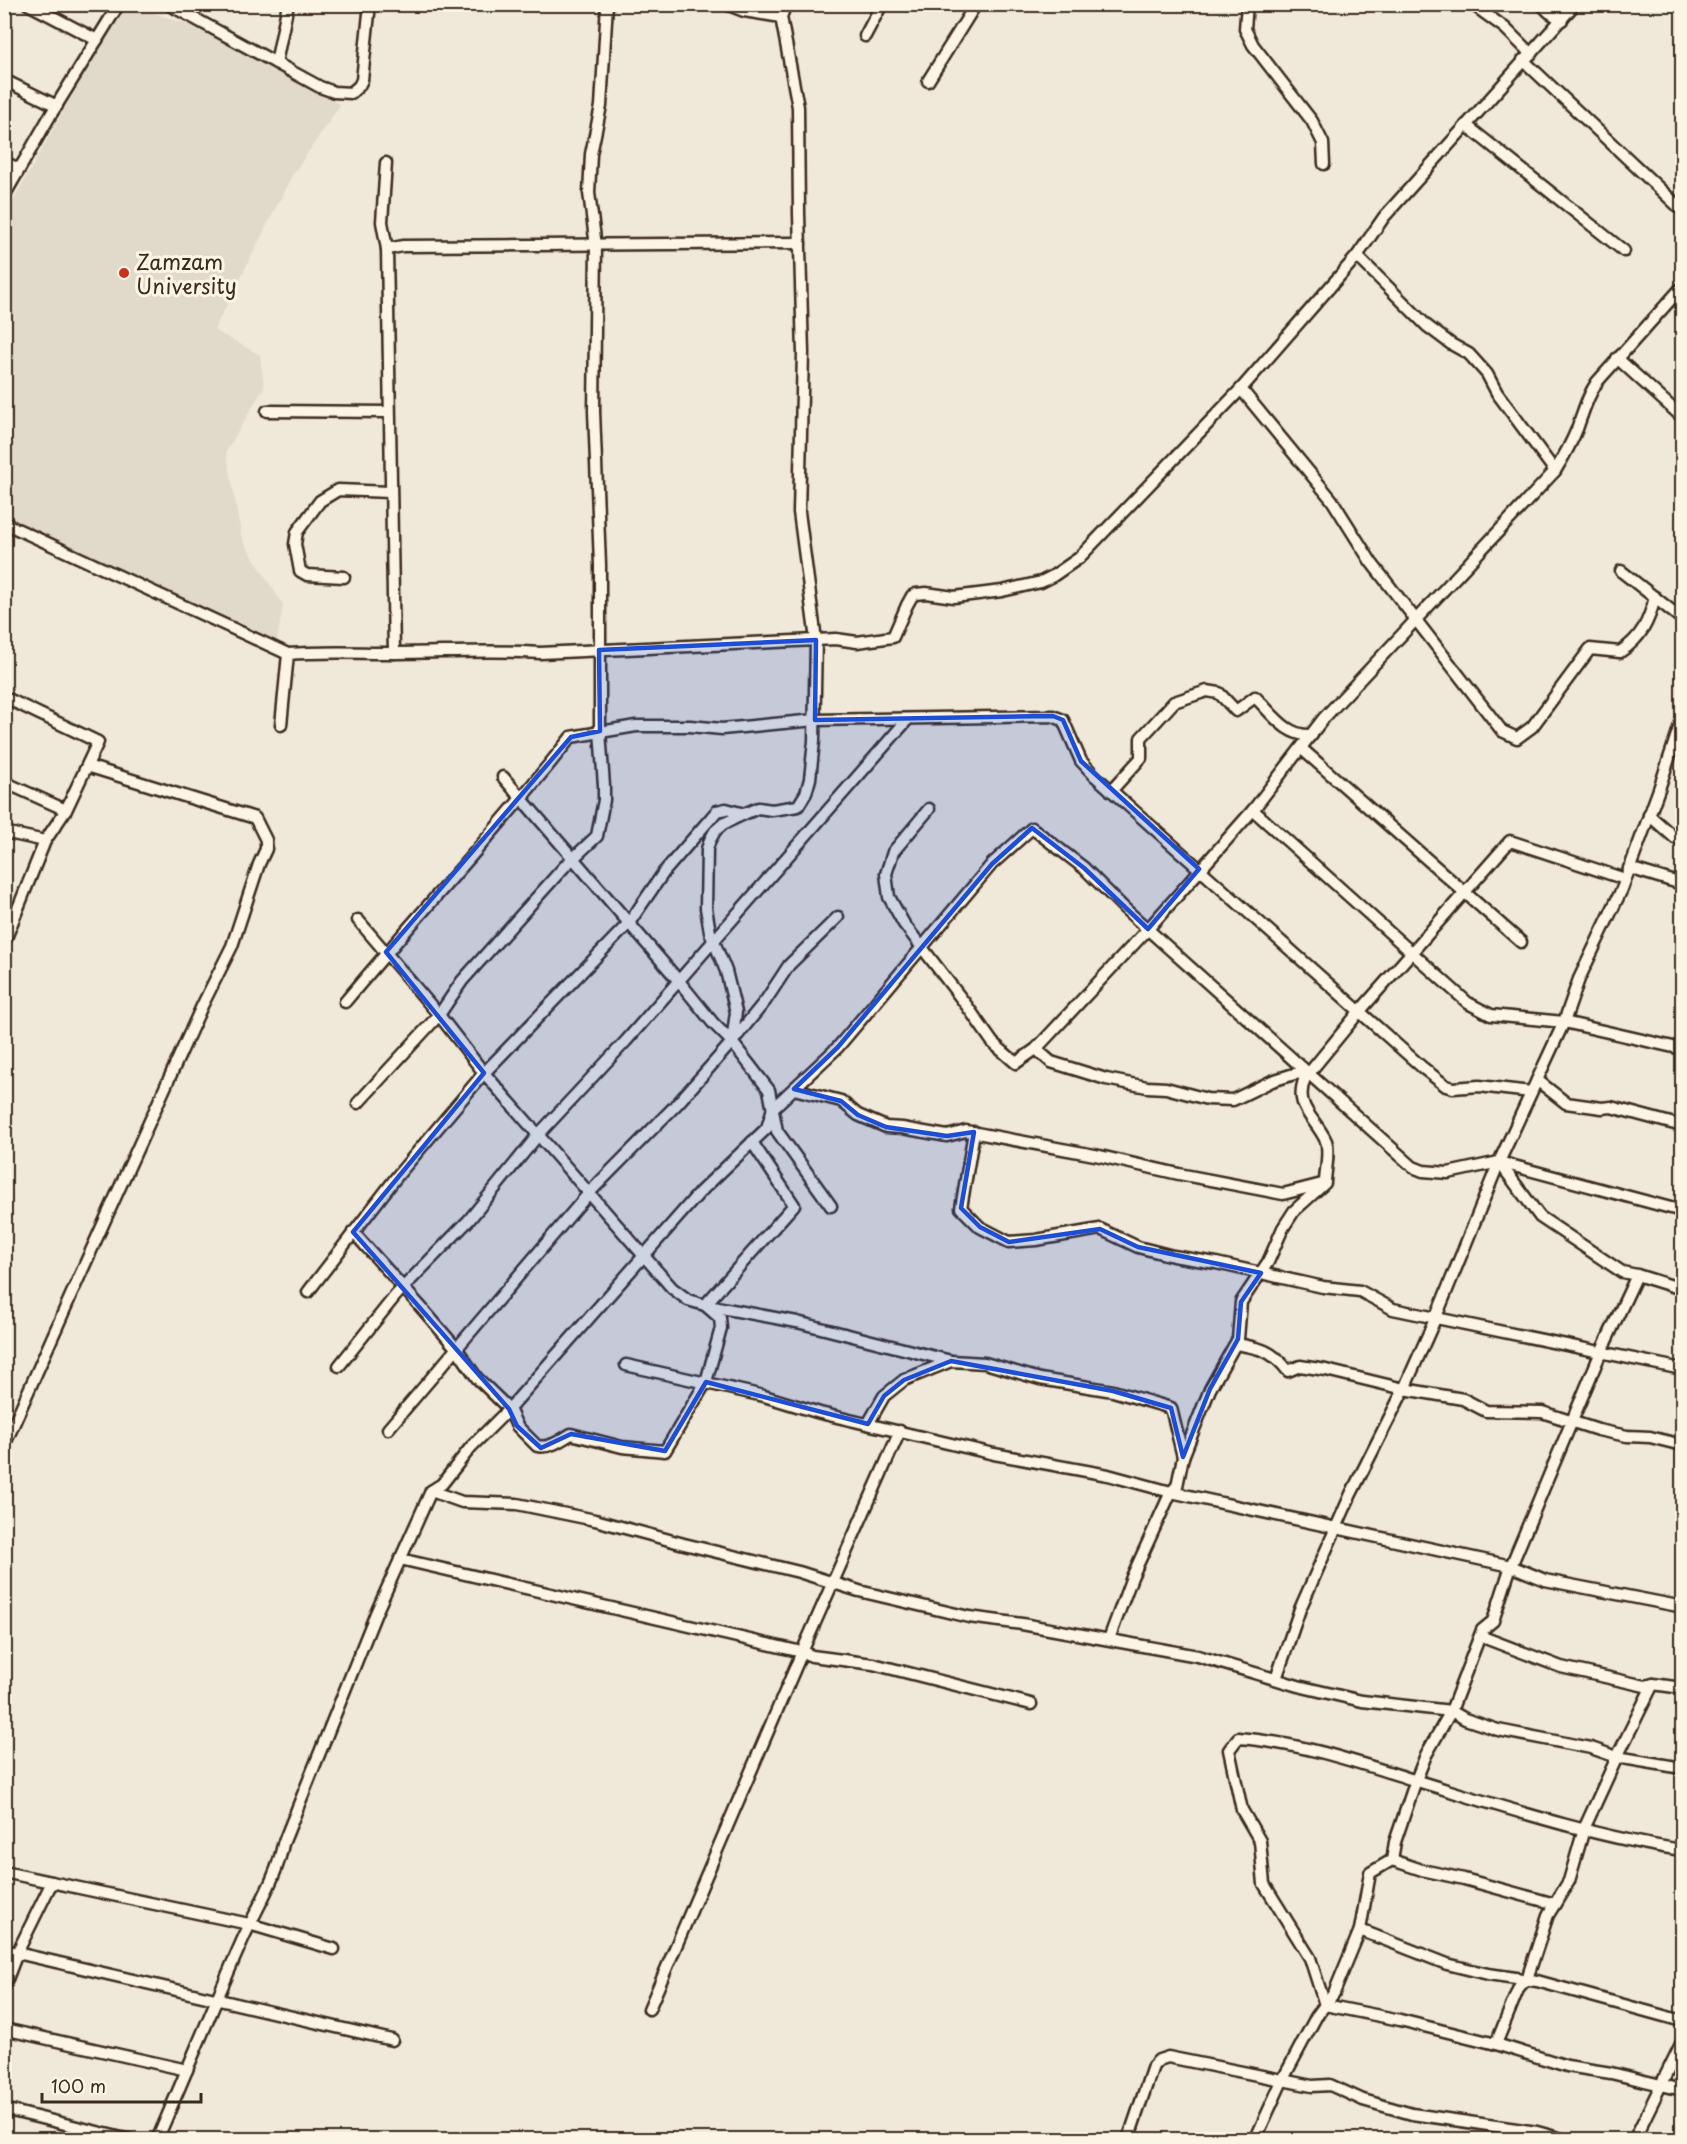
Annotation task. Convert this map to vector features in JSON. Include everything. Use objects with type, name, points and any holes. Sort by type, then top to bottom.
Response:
[{"type":"street","points":[[28,4],[97,40]]},
{"type":"street","points":[[4,196],[119,4]]},
{"type":"street","points":[[168,4],[320,87],[334,92],[351,93],[362,80],[370,4]]},
{"type":"street","points":[[276,63],[288,4]]},
{"type":"street","points":[[358,1103],[439,1015],[462,981],[574,858],[597,836],[604,800],[600,731],[600,564],[594,411],[596,246],[589,193],[590,164],[601,106],[607,4]]},
{"type":"street","points":[[726,4],[744,11],[781,16]]},
{"type":"street","points":[[732,1042],[736,1012],[726,971],[710,932],[706,908],[707,849],[715,831],[723,824],[744,814],[758,808],[772,810],[798,806],[803,800],[810,779],[815,720],[816,640],[798,512],[803,353],[798,107],[781,16],[786,4]]},
{"type":"street","points":[[865,36],[882,4]]},
{"type":"street","points":[[928,81],[976,4]]},
{"type":"street","points":[[1246,4],[1245,29],[1253,45],[1312,121],[1323,143],[1324,164]]},
{"type":"street","points":[[1472,4],[1505,28],[1527,57],[1683,210]]},
{"type":"street","points":[[1541,4],[1562,20]]},
{"type":"street","points":[[4,523],[288,654],[501,651],[540,653],[816,640],[857,642],[893,637],[907,605],[912,596],[916,594],[954,597],[976,595],[1041,582],[1079,558],[1241,389],[1357,256],[1384,218],[1575,4]]},
{"type":"street","points":[[4,80],[57,106]]},
{"type":"street","points":[[1466,125],[1624,251]]},
{"type":"street","points":[[4,162],[19,169]]},
{"type":"street","points":[[386,163],[382,222],[387,249],[394,653]]},
{"type":"street","points":[[387,249],[403,246],[800,243]]},
{"type":"street","points":[[1357,256],[1427,326],[1451,344],[1470,354],[1487,374],[1497,393],[1555,471]]},
{"type":"street","points":[[929,809],[892,852],[886,874],[889,897],[904,924],[993,1043],[1016,1063],[1036,1049],[1148,929],[1253,810],[1323,719],[1555,471],[1576,431],[1588,395],[1617,358],[1683,286]]},
{"type":"street","points":[[1617,358],[1683,417]]},
{"type":"street","points":[[1241,389],[1332,500],[1371,562],[1502,731],[1517,738],[1532,727],[1590,649],[1620,652],[1636,641],[1650,615],[1655,597]]},
{"type":"street","points":[[267,411],[389,412]]},
{"type":"street","points":[[344,577],[307,575],[300,571],[295,544],[297,532],[320,501],[338,490],[390,492]]},
{"type":"street","points":[[1621,571],[1683,619]]},
{"type":"street","points":[[280,724],[288,654]]},
{"type":"street","points":[[1111,791],[1141,758],[1141,738],[1161,715],[1174,702],[1207,691],[1219,693],[1236,711],[1255,697],[1285,729],[1312,735]]},
{"type":"street","points":[[4,697],[98,742],[66,810],[45,842],[4,944]]},
{"type":"street","points":[[345,1002],[386,952],[522,799],[571,737],[636,726],[690,726],[722,729],[815,720],[1053,716],[1063,720],[1081,761],[1111,791],[1359,1012],[1446,1086],[1460,1089],[1479,1086],[1531,1092]]},
{"type":"street","points":[[339,1366],[403,1288],[469,1220],[538,1134],[626,1041],[908,719]]},
{"type":"street","points":[[1276,1679],[1300,1609],[1335,1529],[1404,1389],[1499,1162],[1564,1022],[1579,979],[1627,874],[1683,719]]},
{"type":"street","points":[[1302,749],[1521,942]]},
{"type":"street","points":[[4,1446],[149,1123],[232,946],[266,849],[266,840],[255,818],[87,766]]},
{"type":"street","points":[[503,777],[678,980],[712,1023],[732,1042],[769,1090],[777,1131],[831,1206]]},
{"type":"street","points":[[4,782],[66,810]]},
{"type":"street","points":[[308,1292],[353,1232],[484,1072],[629,923],[663,872],[717,811],[726,809],[744,814]]},
{"type":"street","points":[[1253,810],[1468,1004],[1480,1011],[1491,1015],[1564,1022],[1683,1049]]},
{"type":"street","points":[[1649,815],[1675,838],[1683,841]]},
{"type":"street","points":[[157,2139],[249,1924],[274,1874],[287,1833],[376,1613],[431,1491],[442,1484],[471,1447],[509,1409],[700,1192],[767,1128],[773,1108],[838,1047],[992,864],[1032,828],[1084,868],[1148,929],[1413,1167],[1423,1171],[1448,1173],[1499,1162],[1683,1211]]},
{"type":"street","points":[[4,832],[45,842]]},
{"type":"street","points":[[1109,1639],[1132,1577],[1171,1492],[1177,1486],[1183,1457],[1210,1389],[1238,1339],[1241,1302],[1261,1273],[1294,1211],[1325,1183],[1327,1143],[1300,1100],[1300,1089],[1309,1073],[1359,1012],[1510,841],[1627,874],[1683,884]]},
{"type":"street","points":[[388,1429],[589,1193],[678,1103],[732,1042],[766,1000],[789,965],[838,917]]},
{"type":"street","points":[[358,920],[484,1072],[643,1256],[672,1288],[688,1300],[797,1322],[951,1361],[985,1363],[1040,1379],[1113,1391],[1171,1408],[1183,1457]]},
{"type":"street","points":[[1036,1049],[1052,1062],[1106,1079],[1147,1087],[1166,1088],[1207,1099],[1233,1100],[1272,1081],[1294,1074],[1309,1073]]},
{"type":"street","points":[[1537,1080],[1566,1103],[1611,1107],[1683,1126]]},
{"type":"street","points":[[794,1089],[841,1101],[858,1115],[886,1127],[947,1136],[966,1131],[974,1132],[1283,1194],[1325,1183]]},
{"type":"street","points":[[974,1132],[961,1208],[980,1227],[1009,1242],[1036,1240],[1100,1229],[1138,1248],[1323,1287],[1360,1291],[1393,1309],[1683,1370]]},
{"type":"street","points":[[705,1305],[794,1205],[752,1142]]},
{"type":"street","points":[[1499,1162],[1540,1216],[1622,1272],[1683,1289]]},
{"type":"street","points":[[353,1232],[457,1349],[477,1378],[509,1409],[518,1426],[541,1448],[556,1443],[571,1434],[622,1447],[665,1451],[706,1382],[721,1328],[720,1318],[705,1305]]},
{"type":"street","points":[[1392,1860],[1395,1842],[1426,1755],[1451,1711],[1482,1630],[1492,1621],[1511,1566],[1571,1422],[1637,1275]]},
{"type":"street","points":[[1236,1344],[1267,1351],[1279,1359],[1288,1371],[1300,1366],[1326,1370],[1404,1389],[1463,1399],[1486,1411],[1542,1412],[1598,1430],[1627,1436],[1650,1437],[1683,1445]]},
{"type":"street","points":[[868,1424],[884,1396],[904,1380],[951,1361]]},
{"type":"street","points":[[626,1365],[706,1382],[868,1424],[1041,1464],[1107,1475],[1335,1529],[1511,1566],[1545,1580],[1678,1606],[1683,1605]]},
{"type":"street","points":[[649,2009],[831,1582],[900,1431]]},
{"type":"street","points":[[431,1491],[462,1502],[517,1504],[595,1520],[969,1617],[1109,1639],[1198,1656],[1362,1701],[1451,1711],[1481,1726],[1591,1748],[1617,1757],[1683,1768]]},
{"type":"street","points":[[400,1559],[812,1656],[873,1664],[1031,1704]]},
{"type":"street","points":[[1480,1636],[1561,1667],[1645,1686],[1653,1684],[1683,1688]]},
{"type":"street","points":[[1496,2044],[1520,1987],[1527,1979],[1548,1916],[1569,1881],[1584,1829],[1653,1684]]},
{"type":"street","points":[[1326,2005],[1310,1958],[1264,1884],[1260,1841],[1242,1810],[1229,1750],[1238,1738],[1266,1740],[1328,1754],[1584,1829],[1683,1850]]},
{"type":"street","points":[[1255,2139],[1316,2017],[1334,1993],[1360,1930],[1370,1873],[1392,1860],[1422,1870],[1555,1904]]},
{"type":"street","points":[[4,1872],[249,1924],[334,1948]]},
{"type":"street","points":[[4,1987],[17,1953],[52,1882]]},
{"type":"street","points":[[1360,1930],[1447,1964],[1488,1974],[1527,1979],[1683,2021]]},
{"type":"street","points":[[4,1950],[392,2040]]},
{"type":"street","points":[[1326,2005],[1400,2020],[1496,2044],[1567,2066],[1611,2073],[1683,2090]]},
{"type":"street","points":[[4,2029],[187,2070]]},
{"type":"street","points":[[1634,2139],[1683,2042]]},
{"type":"street","points":[[1128,2139],[1153,2066],[1159,2060],[1168,2057],[1282,2081],[1312,2086],[1330,2085],[1363,2100],[1412,2114],[1537,2132],[1566,2139]]},
{"type":"street","points":[[4,2109],[130,2139]]},
{"type":"highlighted area","points":[[816,640],[815,720],[1053,716],[1063,720],[1081,761],[1199,869],[1148,929],[1084,868],[1032,828],[992,864],[838,1047],[794,1089],[841,1101],[858,1115],[886,1127],[947,1136],[974,1132],[961,1208],[980,1227],[1009,1242],[1100,1229],[1138,1247],[1261,1273],[1241,1302],[1238,1339],[1210,1389],[1183,1457],[1171,1408],[1113,1391],[951,1361],[904,1380],[884,1396],[868,1424],[706,1382],[665,1451],[571,1434],[541,1448],[517,1426],[509,1409],[353,1232],[484,1073],[386,952],[571,737],[600,731],[599,650]]},
{"type":"shaded area","name":"Zamzam University","points":[[123,5],[130,5],[237,41],[340,105],[292,176],[214,330],[260,355],[264,387],[226,452],[242,539],[283,605],[277,641],[5,519],[5,215]]},
{"type":"place","name":"Zamzam University","points":[[124,273]]}]
